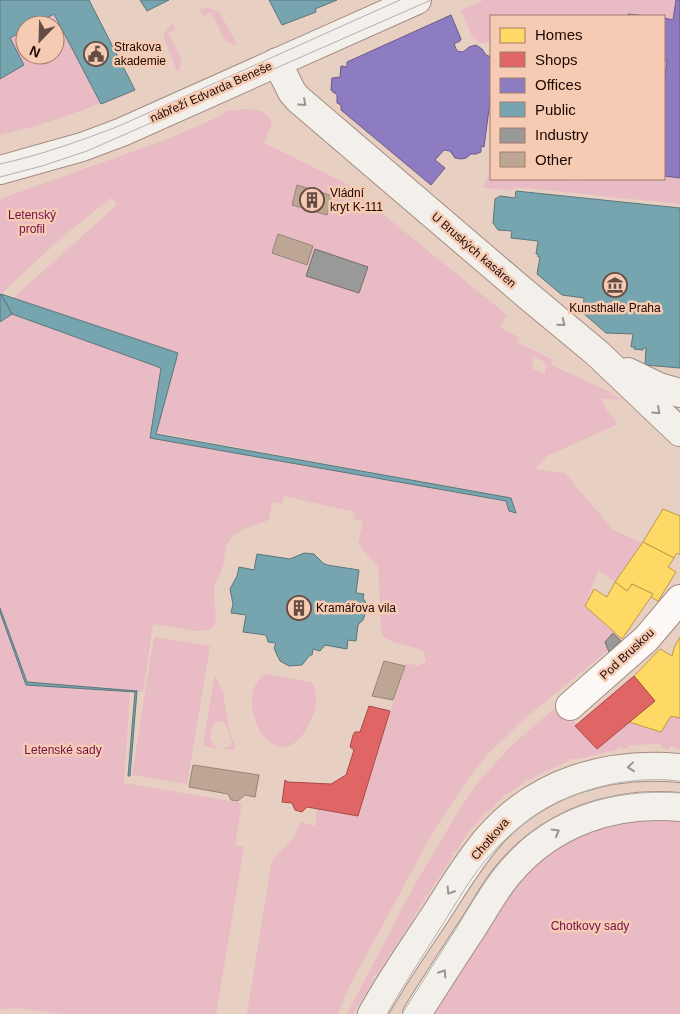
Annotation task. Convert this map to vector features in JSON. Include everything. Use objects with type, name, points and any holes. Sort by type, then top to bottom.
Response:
[{"type":"main road","name":"nábřeží Edvarda Beneše","points":[[0,170],[82,147],[122,132],[417,0]]},
{"type":"main road","name":"U Bruských kasáren","points":[[277,62],[298,100],[597,353],[680,432]]},
{"type":"main road","points":[[597,353],[633,375],[659,387],[680,393]]},
{"type":"main road","name":"Chotkova","points":[[372,1014],[478,851],[500,825],[516,811],[548,790],[590,774],[638,766],[680,768]]},
{"type":"main road","points":[[417,1014],[507,875],[539,844],[571,824],[603,812],[639,806],[680,807]]},
{"type":"street","name":"Pod Bruskou","points":[[570,706],[646,639],[680,598]]},
{"type":"green space","points":[[484,0],[676,0],[673,20],[665,18],[665,15],[629,14],[490,15],[490,42],[480,43],[472,36],[461,10]]},
{"type":"green space","points":[[209,8],[219,12],[237,44],[234,45],[225,41],[211,12],[203,16],[200,9]]},
{"type":"green space","points":[[173,23],[176,29],[168,33],[182,60],[177,71],[164,39],[164,33]]},
{"type":"green space","points":[[15,35],[15,48],[10,38]]},
{"type":"green space","points":[[65,35],[101,103],[51,121],[0,135],[0,79],[24,65],[65,65]]},
{"type":"green space","points":[[258,110],[267,115],[272,123],[264,143],[351,186],[351,188],[507,315],[500,327],[518,337],[517,342],[553,360],[551,365],[606,390],[621,400],[601,398],[606,409],[618,424],[547,456],[535,469],[565,473],[613,530],[642,543],[615,582],[598,570],[585,606],[622,639],[524,719],[486,756],[469,778],[433,832],[348,989],[338,1014],[247,1014],[271,865],[274,858],[293,839],[300,822],[315,826],[317,809],[358,816],[406,663],[419,666],[426,661],[424,652],[393,642],[383,636],[378,567],[358,544],[363,521],[353,519],[355,512],[284,496],[282,504],[272,502],[269,520],[243,529],[228,542],[223,565],[216,582],[214,598],[216,618],[212,628],[196,631],[153,624],[143,692],[130,692],[124,783],[242,803],[235,845],[244,847],[216,1014],[62,1014],[20,1008],[0,1009],[0,323],[13,313],[162,368],[149,437],[507,502],[509,511],[516,512],[511,498],[155,432],[175,355],[13,298],[117,205],[111,198],[61,238],[0,295],[0,199],[165,140],[214,119],[227,111]],"holes":[[[297,186],[332,196],[327,215],[292,204]],[[278,235],[313,246],[307,265],[272,253]],[[315,249],[368,267],[359,293],[306,276]],[[533,356],[546,363],[545,374],[533,369]]]},
{"type":"green space","points":[[490,162],[490,180],[665,180],[665,176],[680,178],[680,204],[514,187],[513,190],[483,188],[489,173]]},
{"type":"green space","points":[[154,637],[210,646],[187,784],[132,775]]},
{"type":"green space","points":[[265,674],[311,682],[315,690],[316,703],[313,715],[301,737],[287,746],[274,745],[263,735],[255,720],[252,703],[255,687]]},
{"type":"green space","points":[[216,677],[223,692],[229,730],[235,746],[234,750],[203,746],[214,678]],"holes":[[[217,721],[223,722],[227,727],[232,743],[229,747],[219,748],[211,740],[211,731],[212,726]]]},
{"type":"green space","points":[[554,709],[564,710],[577,725],[575,726],[597,749],[629,722],[661,732],[671,716],[680,718],[680,749],[674,748],[674,746],[670,746],[670,749],[662,748],[660,744],[629,745],[627,748],[621,749],[617,747],[617,750],[573,760],[572,758],[568,759],[569,761],[527,781],[526,779],[523,781],[524,783],[505,795],[488,812],[485,811],[483,813],[484,815],[467,834],[456,852],[453,851],[452,854],[454,855],[427,896],[425,895],[425,899],[376,976],[374,975],[372,978],[374,979],[353,1014],[347,1014],[414,886],[461,807],[481,779],[512,745]]},
{"type":"green space","name":"Chotkovy sady","points":[[611,816],[680,821],[680,1014],[427,1014],[528,862]]},
{"type":"building: Homes","points":[[663,509],[680,516],[680,555],[677,553],[674,558],[643,542]]},
{"type":"building: Homes","points":[[643,542],[674,558],[668,567],[676,572],[658,601],[651,597],[653,594],[632,584],[627,591],[615,582]]},
{"type":"building: Homes","points":[[615,582],[627,591],[632,584],[653,594],[622,639],[585,606],[594,589],[607,597]]},
{"type":"building: Homes","points":[[680,637],[680,718],[671,716],[661,732],[629,722],[655,701],[634,676],[660,649],[672,656]]},
{"type":"building: Shops","points":[[634,676],[655,701],[597,749],[575,726]]},
{"type":"building: Shops","points":[[369,706],[390,711],[358,816],[307,807],[302,812],[295,810],[292,803],[282,802],[285,780],[288,782],[331,784],[346,775],[354,750],[350,747],[353,735],[355,732],[360,732]]},
{"type":"building: Offices","points":[[676,0],[680,0],[680,178],[665,176],[665,76],[667,61],[665,61],[665,18],[673,20]]},
{"type":"building: Offices","points":[[451,15],[461,39],[454,44],[457,51],[463,52],[469,47],[476,45],[490,57],[490,102],[484,147],[481,146],[481,152],[461,159],[455,158],[450,151],[444,150],[435,160],[445,168],[431,185],[341,110],[341,105],[337,103],[337,94],[331,90],[332,78],[340,77],[341,66],[347,67],[347,62]]},
{"type":"building: Public","name":"Strakova akademie","points":[[0,0],[89,0],[135,90],[101,104],[65,35],[65,15],[54,14],[15,15],[15,35],[10,38],[15,48],[15,65],[24,65],[0,79]]},
{"type":"building: Public","name":"Strakova akademie","points":[[140,0],[169,0],[147,11]]},
{"type":"building: Public","points":[[269,0],[337,0],[315,9],[316,12],[282,25]]},
{"type":"building: Public","name":"Kunsthalle Praha","points":[[516,191],[680,208],[680,368],[645,365],[646,348],[643,348],[643,350],[631,347],[633,334],[606,333],[583,313],[584,298],[562,295],[537,274],[540,257],[536,254],[538,241],[511,238],[512,231],[498,230],[493,223],[495,199],[500,196],[515,198]]},
{"type":"building: Public","points":[[1,294],[178,353],[156,434],[511,498],[516,513],[509,511],[506,501],[150,438],[161,368],[12,314]]},
{"type":"building: Public","points":[[0,295],[12,314],[0,322]]},
{"type":"building: Public","name":"Kramářova vila","points":[[304,553],[314,554],[327,565],[359,570],[356,593],[364,594],[366,612],[363,620],[358,625],[356,641],[348,640],[347,649],[325,645],[320,651],[313,649],[312,655],[302,665],[289,666],[280,661],[274,648],[276,643],[268,642],[266,635],[243,632],[246,615],[231,613],[233,604],[230,589],[237,576],[239,567],[254,570],[257,554],[290,559]]},
{"type":"building: Public","points":[[0,608],[27,682],[137,691],[26,685]]},
{"type":"building: Public","points":[[137,691],[130,776],[128,776],[135,692]]},
{"type":"building: Industry","points":[[315,249],[368,267],[359,293],[306,276]]},
{"type":"building: Industry","points":[[613,633],[621,641],[609,652],[605,642]]},
{"type":"building: Other","name":"Vládní kryt K-111","points":[[297,185],[333,196],[327,215],[292,205]]},
{"type":"building: Other","points":[[278,234],[313,246],[307,265],[272,253]]},
{"type":"building: Other","points":[[384,661],[405,666],[393,700],[372,696]]},
{"type":"building: Other","points":[[193,765],[259,775],[255,797],[245,795],[238,801],[231,800],[228,794],[189,787]]},
{"type":"tram line","points":[[0,164],[60,147],[119,126],[400,0]]},
{"type":"tram line","points":[[0,177],[87,151],[431,0]]},
{"type":"tram line","points":[[387,1014],[485,861],[512,834],[532,818],[578,794],[602,786],[627,781],[680,781]]},
{"type":"tram line","points":[[402,1014],[497,866],[522,840],[541,826],[584,804],[631,794],[655,792],[680,793]]},
{"type":"place","name":"Strakova akademie","points":[[96,54]]},
{"type":"place","name":"Vládní kryt K-111","points":[[312,200]]},
{"type":"place","name":"Kunsthalle Praha","points":[[615,285]]},
{"type":"place","name":"Kramářova vila","points":[[299,608]]},
{"type":"park label","name":"Letenský profil","points":[[32,222]]},
{"type":"park label","name":"Letenské sady","points":[[63,750]]}]
